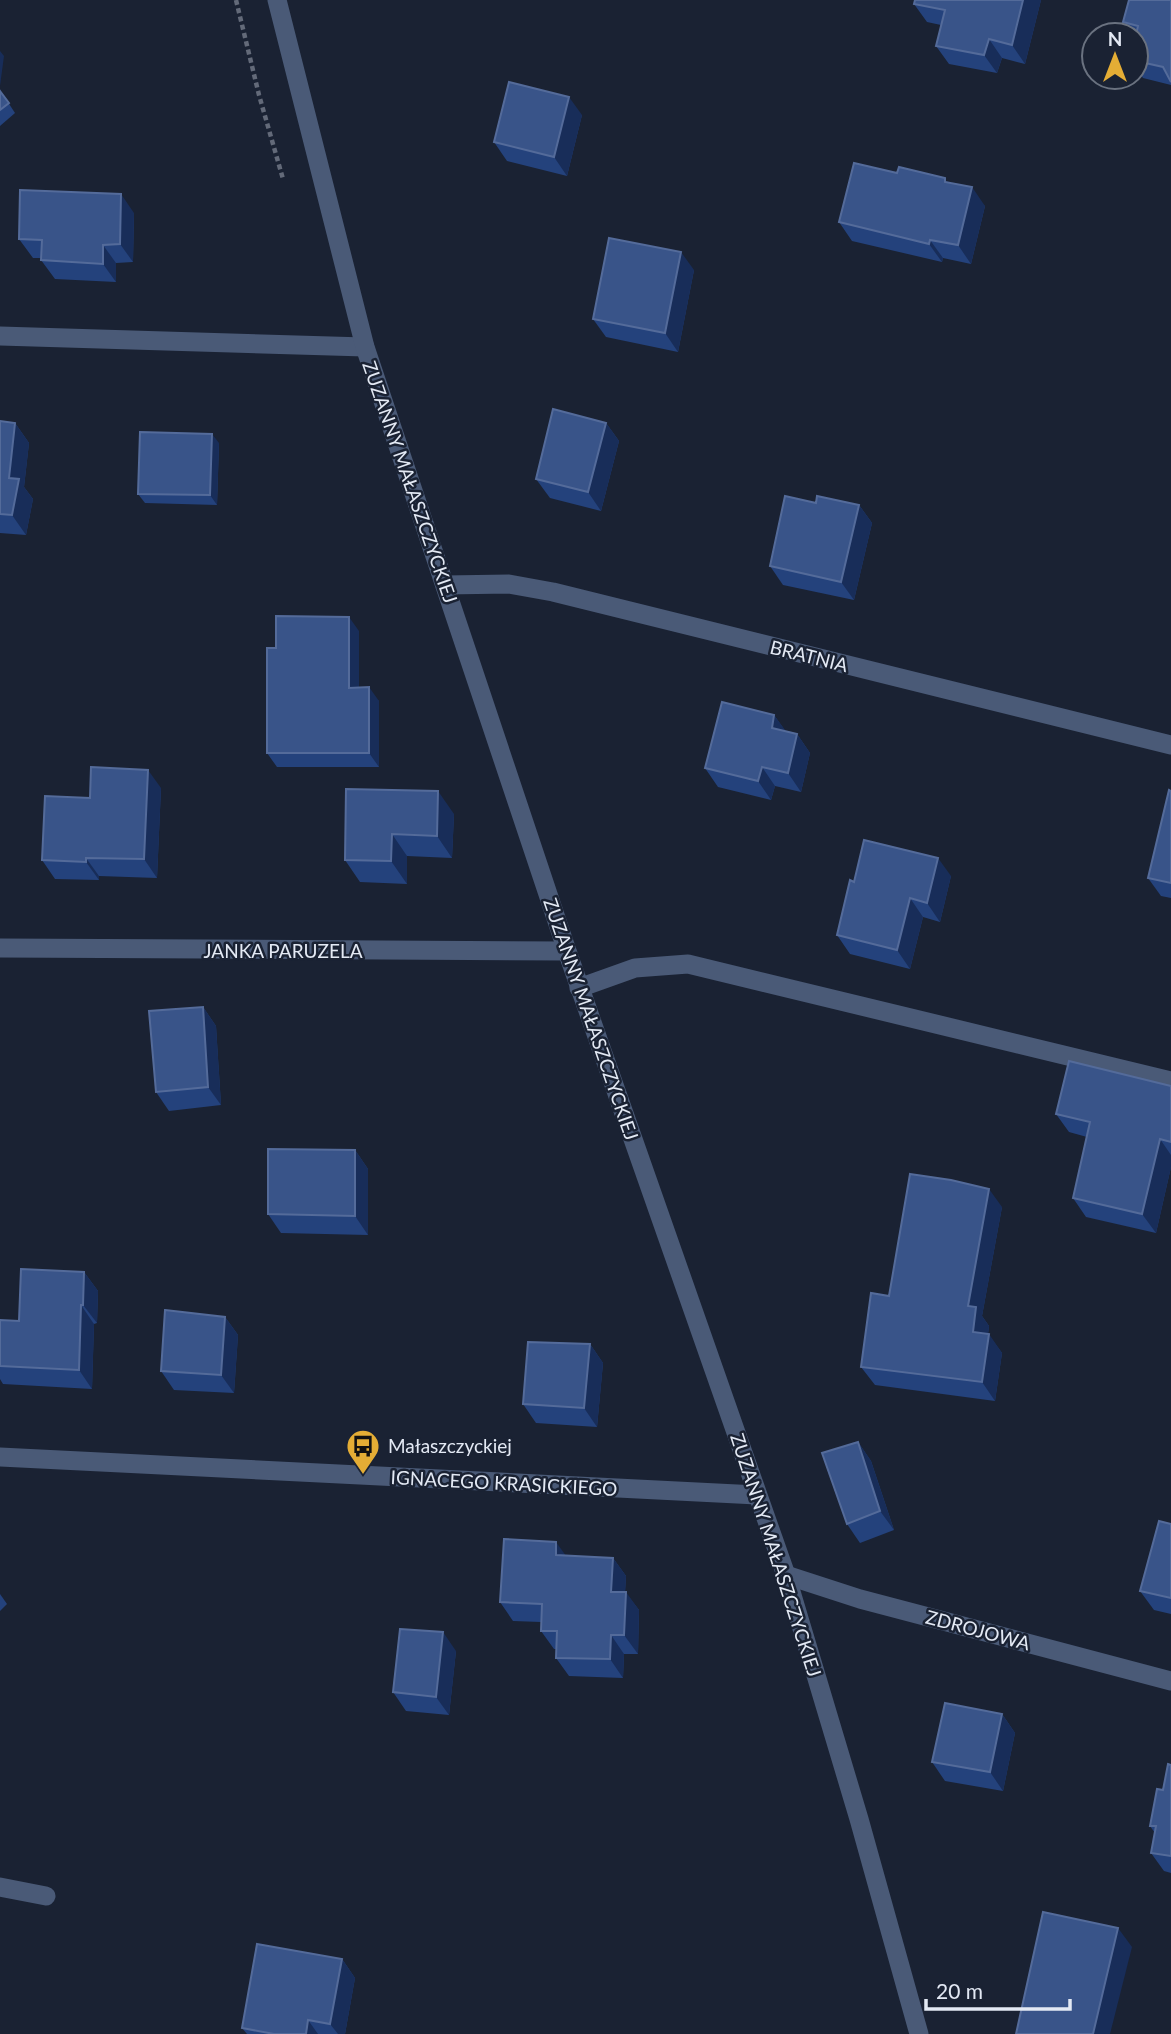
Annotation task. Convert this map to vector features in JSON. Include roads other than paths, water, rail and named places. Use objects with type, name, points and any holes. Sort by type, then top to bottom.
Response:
[{"type":"street","name":"ZUZANNY MAŁASZCZYCKIEJ","points":[[277,0],[365,347],[579,988],[786,1575],[859,1819],[919,2034]]},
{"type":"street","points":[[0,336],[365,347]]},
{"type":"street","name":"BRATNIA","points":[[445,584],[509,584],[554,593],[1171,745]]},
{"type":"street","name":"JANKA PARUZELA","points":[[0,948],[567,951]]},
{"type":"street","points":[[579,988],[635,968],[688,964],[1171,1081]]},
{"type":"street","name":"IGNACEGO KRASICKIEGO","points":[[0,1457],[757,1495]]},
{"type":"street","name":"ZDROJOWA","points":[[786,1575],[860,1599],[1171,1681]]},
{"type":"street","points":[[0,1887],[46,1896]]},
{"type":"place","name":"Małaszczyckiej","points":[[363,1476]]}]
